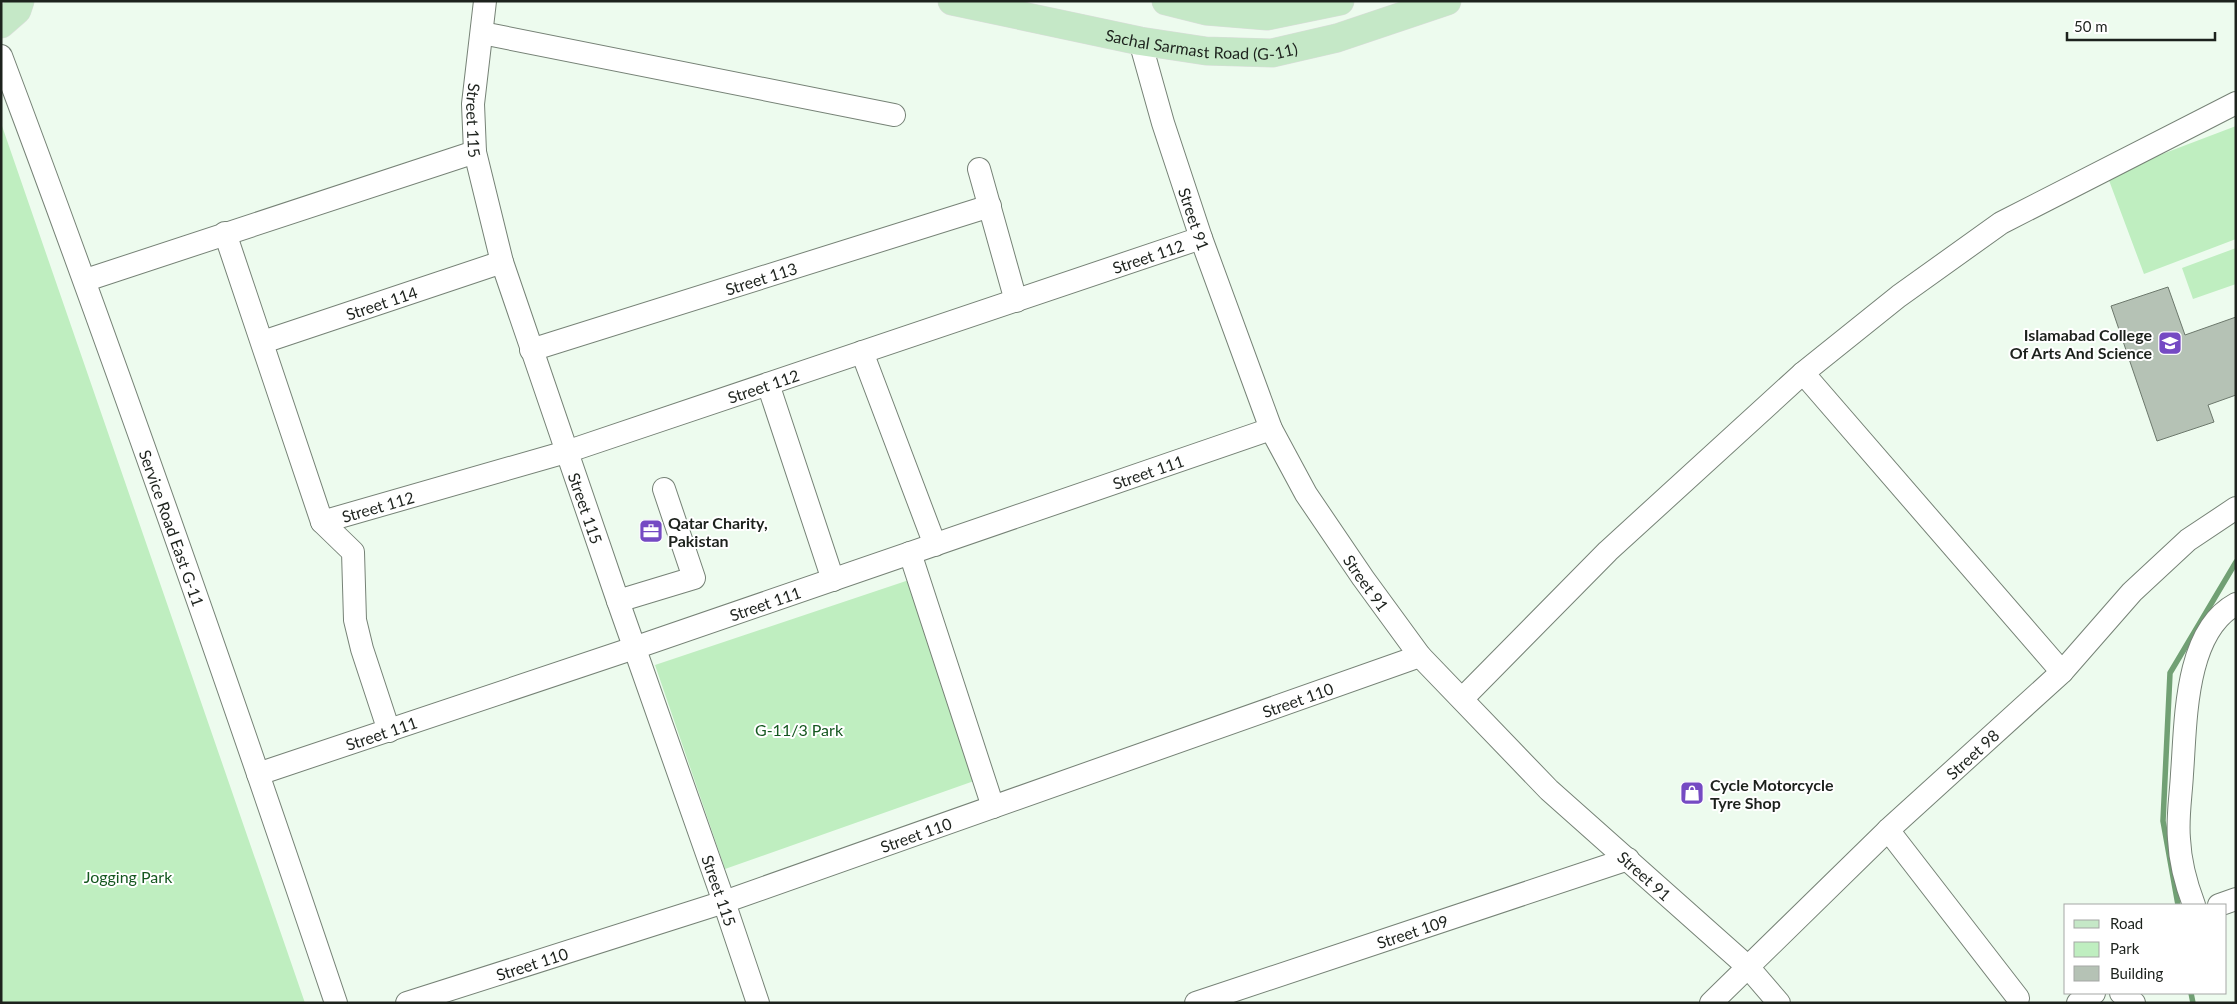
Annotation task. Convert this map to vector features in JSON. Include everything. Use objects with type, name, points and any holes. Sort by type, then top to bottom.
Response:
[{"type":"main road","points":[[1,24],[17,10],[20,1]]},
{"type":"main road","name":"Sachal Sarmast Road (G-11)","points":[[952,1],[1140,41],[1206,52],[1272,53],[1337,38],[1447,1]]},
{"type":"main road","name":"Sachal Sarmast Road (G-11)","points":[[1166,1],[1206,10],[1266,16],[1340,1]]},
{"type":"street","name":"Street 115","points":[[485,1],[473,104],[475,152],[502,262],[566,452],[758,1003]]},
{"type":"street","points":[[482,33],[894,115]]},
{"type":"street","name":"Street 91","points":[[1140,41],[1163,123],[1201,238],[1271,429],[1312,502],[1363,578],[1420,656],[1549,790],[1748,967],[1779,1003]]},
{"type":"street","name":"Service Road East G-11","points":[[1,56],[86,280],[336,1003]]},
{"type":"street","points":[[1462,699],[1608,551],[1803,372],[1899,296],[2001,222],[2236,103]]},
{"type":"street","points":[[86,280],[475,152]]},
{"type":"street","points":[[979,169],[1016,301]]},
{"type":"street","name":"Street 113","points":[[531,350],[990,206]]},
{"type":"street","points":[[225,233],[322,522],[353,552],[355,620],[362,650],[390,730]]},
{"type":"street","name":"Street 112","points":[[322,522],[566,452],[1201,238]]},
{"type":"street","name":"Street 114","points":[[263,342],[502,262]]},
{"type":"street","points":[[862,352],[935,545]]},
{"type":"street","points":[[1803,372],[2062,672]]},
{"type":"street","points":[[768,384],[833,580]]},
{"type":"street","name":"Street 111","points":[[258,774],[634,648],[1271,429]]},
{"type":"street","points":[[618,601],[694,578],[664,489]]},
{"type":"street","name":"Street 98","points":[[1710,1003],[1888,830],[2062,672],[2132,592],[2188,540],[2236,508]]},
{"type":"street","points":[[910,553],[993,807]]},
{"type":"street","points":[[2194,904],[2186,886],[2178,838],[2189,686],[2196,658],[2216,620],[2236,604]]},
{"type":"street","name":"Street 110","points":[[407,1003],[724,902],[1420,656]]},
{"type":"street","points":[[1888,830],[2018,998]]},
{"type":"street","name":"Street 109","points":[[1196,1003],[1628,859]]},
{"type":"street","points":[[2222,904],[2236,899]]},
{"type":"street","points":[[2078,1003],[2092,994]]},
{"type":"street","points":[[2121,994],[2134,1003]]},
{"type":"green space","name":"Jogging Park","points":[[1,123],[305,1003],[1,1003]]},
{"type":"green space","points":[[2236,126],[2236,239],[2144,274],[2107,175]]},
{"type":"green space","points":[[2236,248],[2236,284],[2193,299],[2182,268]]},
{"type":"green space","name":"G-11/3 Park","points":[[909,580],[974,781],[725,869],[655,665]]},
{"type":"building","name":"Islamabad College Of Arts And Science","points":[[2168,287],[2185,335],[2236,317],[2236,395],[2208,405],[2214,422],[2157,441],[2111,306]]},
{"type":"waterway","points":[[2178,904],[2163,821],[2170,673],[2236,562]]},
{"type":"waterway","points":[[2191,994],[2193,1003]]},
{"type":"place","name":"Islamabad College Of Arts And Science","points":[[2170,343]]},
{"type":"place","name":"Qatar Charity, Pakistan","points":[[651,531]]},
{"type":"place","name":"Cycle Motorcycle Tyre Shop","points":[[1692,793]]}]
